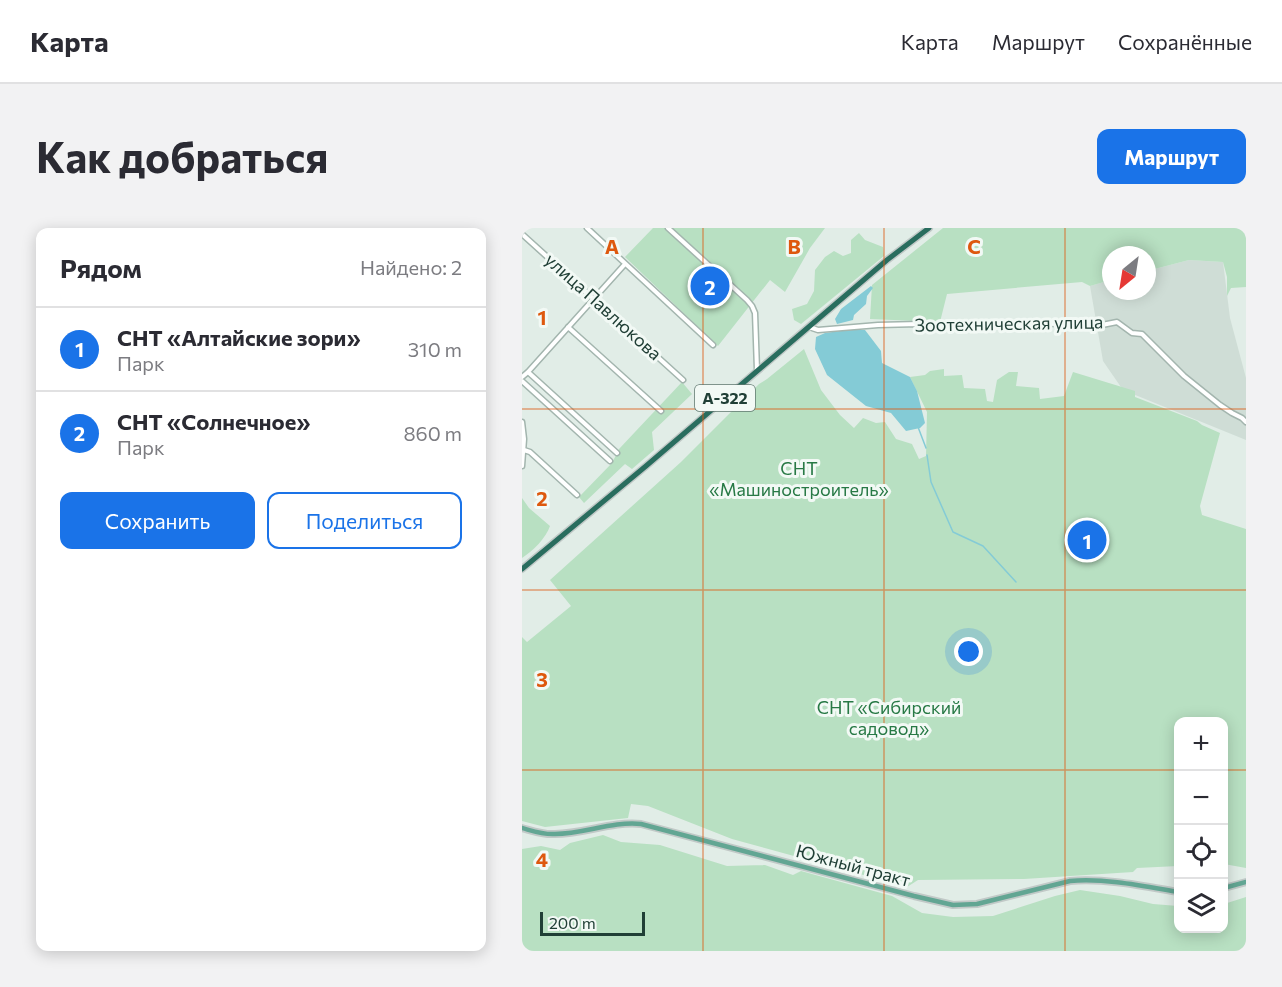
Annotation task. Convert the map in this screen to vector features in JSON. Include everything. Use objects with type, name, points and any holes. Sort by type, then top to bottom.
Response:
[{"type":"highway","name":"А-322","points":[[522,569],[879,267],[929,228]]},
{"type":"main road","name":"Южный тракт","points":[[522,828],[556,834],[618,824],[641,824],[953,905],[977,904],[1085,879],[1174,891]]},
{"type":"main road","points":[[1228,887],[1246,882]]},
{"type":"street","points":[[587,228],[713,345]]},
{"type":"street","points":[[668,228],[752,306],[755,313],[757,371]]},
{"type":"street","name":"улица Павлюкова","points":[[522,234],[683,380]]},
{"type":"street","points":[[610,461],[522,379],[625,264]]},
{"type":"street","name":"Зоотехническая улица","points":[[808,327],[818,330],[878,325],[919,324],[943,327],[1052,323],[1095,323],[1102,326],[1117,322],[1132,333],[1142,334],[1184,376],[1220,405],[1246,422]]},
{"type":"street","points":[[568,327],[661,411]]},
{"type":"street","points":[[528,372],[617,453]]},
{"type":"street","points":[[522,422],[524,432],[522,466]]},
{"type":"street","points":[[524,450],[530,452],[577,495]]},
{"type":"shaded area","points":[[1189,260],[1223,262],[1230,318],[1246,378],[1246,440],[1123,390],[1103,361],[1090,286],[1102,283],[1102,300],[1156,300],[1156,269]]},
{"type":"green space","points":[[653,228],[825,228],[810,248],[785,292],[770,280],[718,346],[625,257]]},
{"type":"green space","points":[[943,228],[1246,228],[1246,287],[1231,288],[1227,296],[1227,277],[1223,262],[1189,260],[1156,269],[1156,246],[1102,246],[1102,283],[1090,286],[1082,282],[947,294],[940,322],[870,319],[872,285]]},
{"type":"green space","points":[[859,233],[865,240],[883,247],[884,256],[801,324],[794,320],[792,309],[807,304],[814,291],[815,270],[825,257],[834,251],[843,256],[851,253],[851,240]]},
{"type":"green space","name":"СНТ «Сибирский садовод»","points":[[804,349],[821,390],[840,415],[854,428],[863,418],[876,423],[885,422],[896,439],[912,444],[919,459],[926,456],[927,412],[910,377],[944,369],[944,376],[962,375],[964,388],[985,389],[987,401],[993,402],[997,380],[1009,372],[1018,372],[1016,386],[1039,388],[1040,399],[1064,396],[1073,372],[1135,391],[1135,397],[1197,421],[1220,433],[1200,506],[1202,515],[1246,529],[1246,868],[1228,865],[1228,717],[1174,717],[1174,866],[1137,868],[1133,872],[1024,879],[918,880],[907,887],[732,839],[648,806],[631,804],[628,818],[545,827],[522,821],[522,637],[527,642],[571,606],[550,580],[681,462],[759,384]]},
{"type":"green space","points":[[682,382],[692,394],[652,432],[654,450],[632,469],[625,464],[584,503],[579,497],[612,463],[619,449]]},
{"type":"green space","points":[[522,498],[529,508],[550,526],[539,544],[522,558]]},
{"type":"green space","points":[[603,835],[621,842],[660,845],[727,866],[765,865],[793,875],[801,871],[892,896],[922,913],[953,917],[993,916],[1080,890],[1174,906],[1174,933],[1228,933],[1228,903],[1246,897],[1246,951],[522,951],[522,849],[541,846],[560,850],[570,843]]},
{"type":"water","points":[[871,286],[873,288],[867,296],[866,304],[854,315],[853,320],[837,324],[835,319],[841,309]]},
{"type":"water","points":[[865,330],[881,351],[882,363],[910,377],[917,391],[925,423],[920,428],[906,431],[891,413],[866,406],[827,375],[815,349],[816,337],[825,333]]},
{"type":"waterway","points":[[918,427],[926,448]]},
{"type":"waterway","points":[[927,455],[931,482],[953,532],[983,546],[1016,582]]},
{"type":"place","name":"СНТ «Солнечное»","points":[[710,286]]},
{"type":"place","name":"СНТ «Алтайские зори»","points":[[1087,540]]},
{"type":"park label","name":"СНТ «Машиностроитель»","points":[[799,479]]}]
